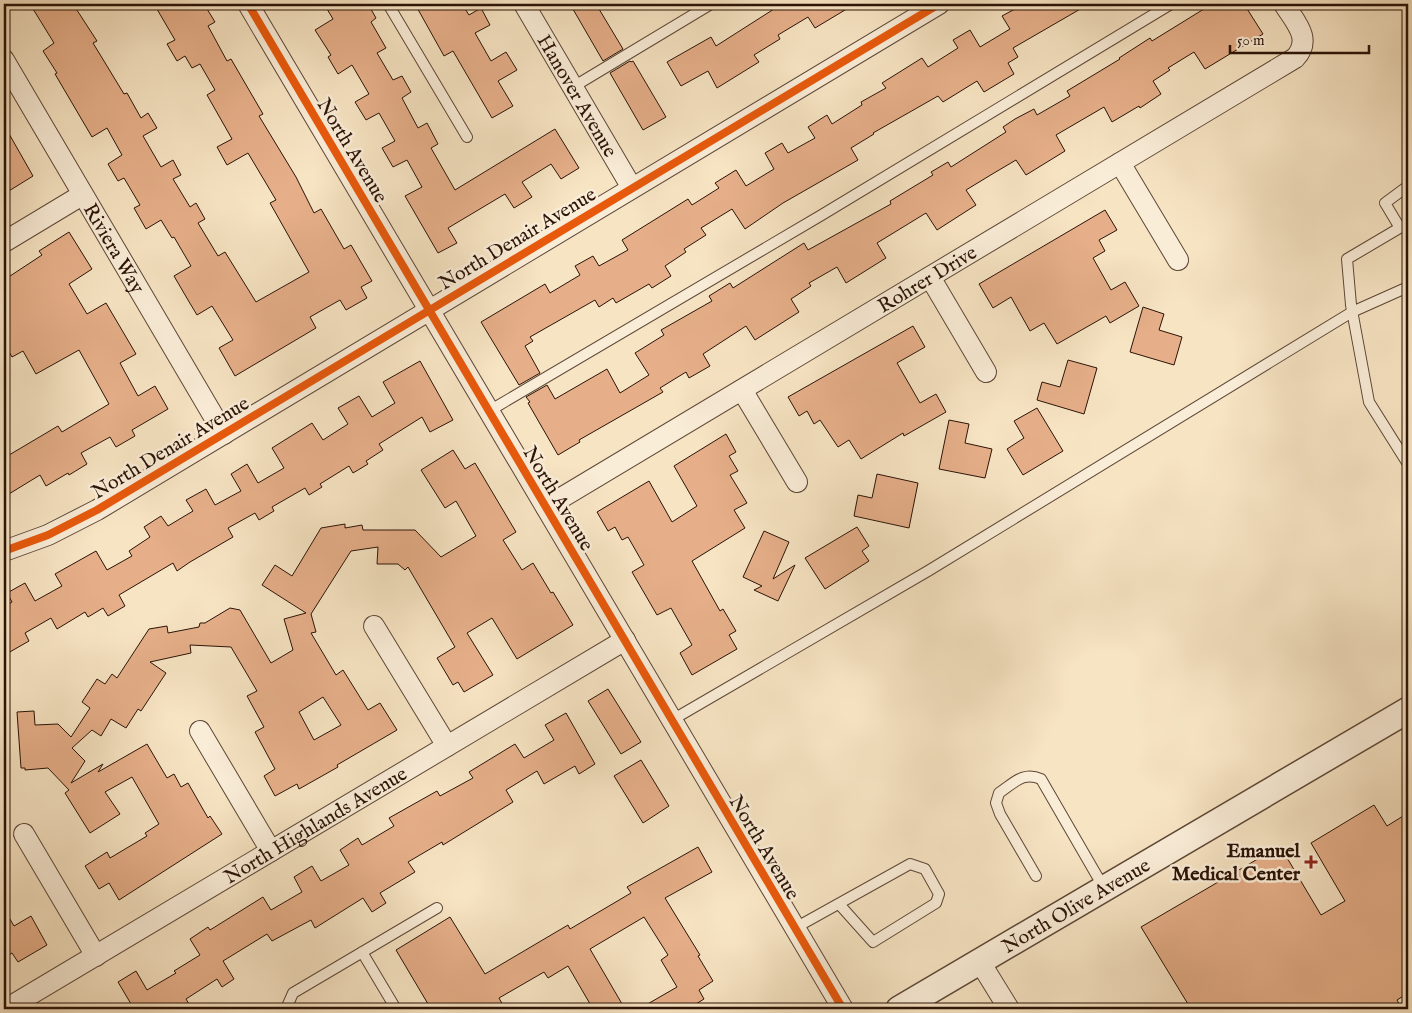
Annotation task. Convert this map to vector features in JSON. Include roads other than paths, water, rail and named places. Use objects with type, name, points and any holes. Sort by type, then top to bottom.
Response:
[{"type":"street","name":"North Avenue","points":[[248,4],[843,1009]]},
{"type":"street","name":"Hanover Avenue","points":[[524,4],[632,188]]},
{"type":"street","name":"North Denair Avenue","points":[[4,551],[32,542],[81,519],[938,4]]},
{"type":"street","name":"Rohrer Drive","points":[[546,507],[1295,58],[1303,46],[1303,39],[1284,4]]},
{"type":"street","name":"Riviera Way","points":[[4,60],[224,434]]},
{"type":"street","points":[[1120,163],[1178,260]]},
{"type":"street","points":[[4,242],[82,195]]},
{"type":"street","points":[[930,277],[986,372]]},
{"type":"street","points":[[742,390],[797,482]]},
{"type":"street","points":[[374,626],[447,746]]},
{"type":"street","name":"North Highlands Avenue","points":[[6,1009],[624,640]]},
{"type":"street","name":"North Olive Avenue","points":[[899,1009],[1408,710]]},
{"type":"street","points":[[200,731],[271,851]]},
{"type":"street","points":[[24,834],[96,956]]},
{"type":"street","points":[[980,962],[1009,1009]]},
{"type":"lane","points":[[388,4],[467,137]]},
{"type":"lane","points":[[573,87],[711,4]]},
{"type":"lane","points":[[489,411],[812,221],[1171,4]]},
{"type":"lane","points":[[1408,186],[1384,203],[1404,226],[1347,259],[1352,312],[1369,402],[1408,464]]},
{"type":"lane","points":[[672,720],[928,571],[1352,312],[1408,287]]},
{"type":"lane","points":[[1036,876],[1000,814],[996,803],[999,793],[1024,776],[1032,775],[1041,779],[1105,888]]},
{"type":"lane","points":[[795,928],[910,864],[925,868],[940,894],[936,903],[873,942],[839,904]]},
{"type":"lane","points":[[286,1009],[293,993],[437,908]]},
{"type":"lane","points":[[362,952],[396,1009]]},
{"type":"place","name":"Emanuel Medical Center","points":[[1311,862]]}]
